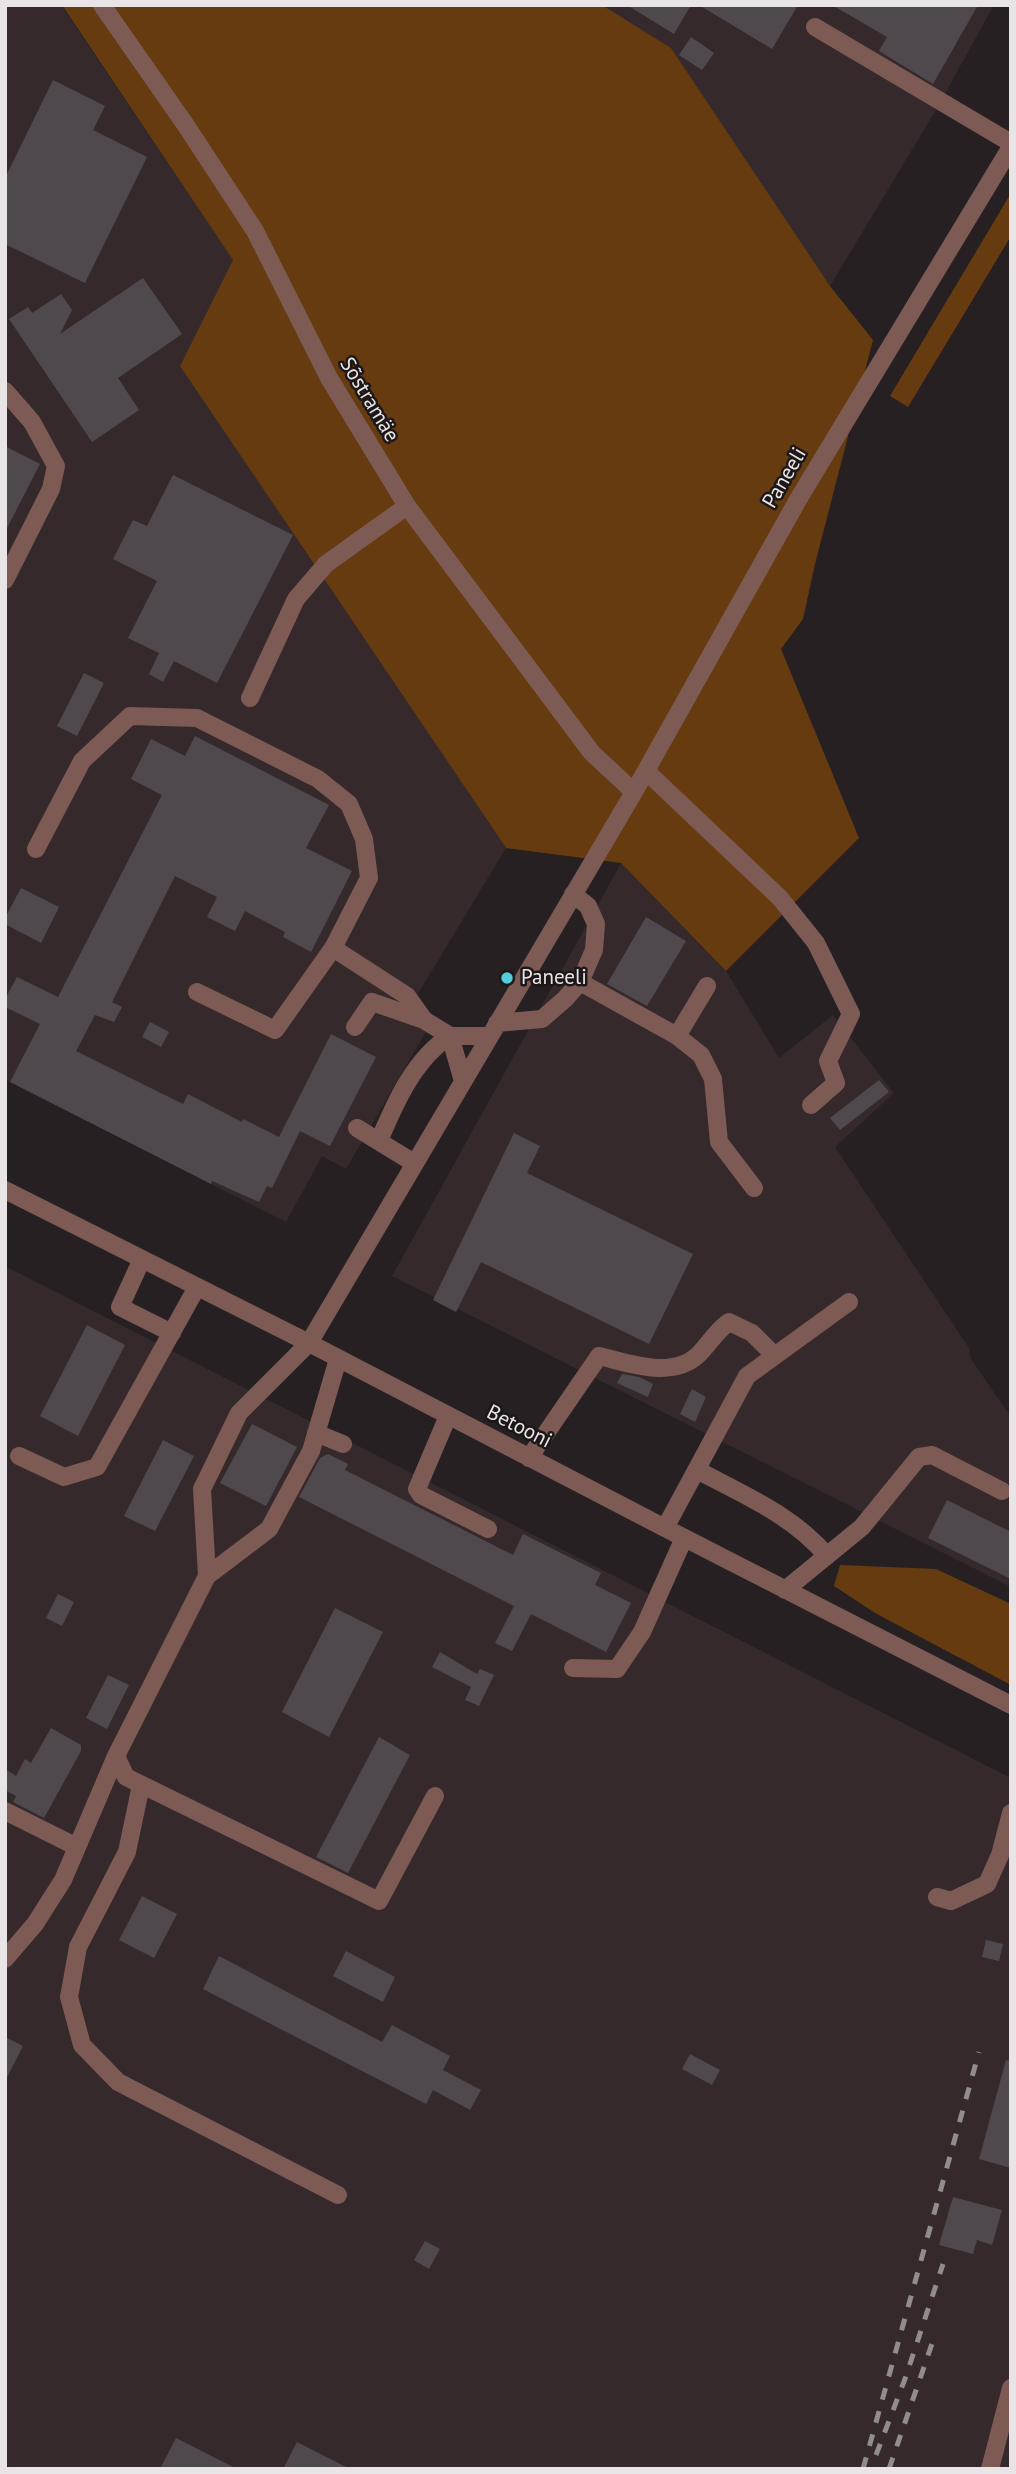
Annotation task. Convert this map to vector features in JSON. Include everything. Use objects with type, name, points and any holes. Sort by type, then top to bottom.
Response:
[{"type":"street","name":"Sõstramäe","points":[[102,5],[255,231],[329,378],[407,506],[592,753],[634,792]]},
{"type":"street","points":[[816,27],[1011,145]]},
{"type":"street","name":"Paneeli","points":[[207,1576],[202,1489],[239,1413],[309,1343],[634,792],[799,498],[1011,145]]},
{"type":"street","points":[[5,391],[32,422],[56,466],[51,489],[5,580]]},
{"type":"street","points":[[250,698],[296,599],[326,564],[407,506]]},
{"type":"street","points":[[36,849],[82,761],[130,716],[197,718],[317,779],[349,804],[363,839],[369,878],[333,948],[275,1030],[197,992]]},
{"type":"street","points":[[646,771],[780,898],[817,943],[851,1014],[828,1061],[836,1083],[811,1105]]},
{"type":"street","points":[[379,1141],[392,1111],[418,1067],[435,1046],[450,1036],[542,1019],[565,999],[579,982],[594,950],[596,923],[587,906],[573,894]]},
{"type":"street","points":[[333,948],[407,996],[424,1020]]},
{"type":"street","points":[[579,982],[677,1036],[701,1055],[713,1079],[719,1142],[754,1188]]},
{"type":"street","points":[[677,1036],[707,986]]},
{"type":"street","points":[[355,1027],[372,1002],[424,1020],[450,1036],[463,1081]]},
{"type":"street","points":[[357,1128],[414,1163]]},
{"type":"street","name":"Betooni","points":[[5,1189],[1011,1705]]},
{"type":"street","points":[[142,1259],[120,1307],[172,1333]]},
{"type":"street","points":[[19,1455],[64,1477],[97,1467],[197,1287]]},
{"type":"street","points":[[665,1528],[747,1376],[849,1302]]},
{"type":"street","points":[[528,1458],[599,1356],[642,1366],[676,1367],[698,1356],[717,1331],[729,1322],[752,1333],[775,1356]]},
{"type":"street","points":[[5,1959],[42,1913],[63,1880],[116,1756],[207,1576],[269,1529],[311,1451],[338,1359]]},
{"type":"street","points":[[448,1416],[417,1489],[421,1495],[488,1529]]},
{"type":"street","points":[[316,1433],[343,1444]]},
{"type":"street","points":[[785,1590],[862,1527],[919,1457],[932,1455],[1002,1490]]},
{"type":"street","points":[[697,1470],[782,1516],[813,1539],[827,1556]]},
{"type":"street","points":[[573,1668],[617,1669],[642,1632],[684,1538]]},
{"type":"street","points":[[116,1756],[126,1777],[379,1901],[435,1796]]},
{"type":"street","points":[[141,1785],[127,1852],[78,1947],[69,1997],[82,2045],[118,2082],[338,2196]]},
{"type":"street","points":[[5,1811],[77,1847]]},
{"type":"street","points":[[937,1897],[951,1901],[987,1884],[1000,1854],[1011,1813]]},
{"type":"street","points":[[990,2469],[1011,2388]]},
{"type":"shaded area","points":[[5,5],[61,5],[233,260],[180,366],[506,848],[410,1007],[433,1020],[346,1169],[322,1156],[286,1222],[5,1079]]},
{"type":"shaded area","points":[[62,5],[602,5],[671,48],[830,286],[873,340],[803,619],[781,649],[859,838],[726,971],[621,863],[506,848],[180,366],[233,260]]},
{"type":"shaded area","points":[[602,5],[994,5],[936,110],[830,286],[671,48]]},
{"type":"shaded area","points":[[1011,193],[1011,236],[908,407],[890,396]]},
{"type":"shaded area","points":[[621,863],[726,971],[779,1058],[833,1015],[894,1093],[835,1147],[969,1348],[971,1359],[1011,1417],[1011,1587],[392,1276]]},
{"type":"shaded area","points":[[5,1266],[1011,1778],[1011,2469],[13,2469],[5,2465]]},
{"type":"shaded area","points":[[840,1565],[936,1569],[1011,1604],[1011,1685],[875,1613],[834,1586]]},
{"type":"building","points":[[627,5],[691,5],[674,34]]},
{"type":"building","points":[[699,5],[798,5],[772,49]]},
{"type":"building","points":[[832,5],[978,5],[933,84],[879,51],[887,37]]},
{"type":"building","points":[[691,37],[714,53],[702,70],[679,55]]},
{"type":"building","points":[[53,80],[105,106],[93,130],[147,157],[85,283],[5,244],[5,178]]},
{"type":"building","points":[[143,278],[182,334],[118,378],[139,410],[92,442],[9,319],[28,307],[32,313],[61,294],[72,310],[60,334]]},
{"type":"building","points":[[5,446],[40,464],[5,532]]},
{"type":"building","points":[[173,475],[293,535],[217,683],[174,661],[163,682],[149,674],[159,653],[128,638],[157,581],[113,559],[133,520],[147,526]]},
{"type":"building","points":[[84,673],[104,683],[77,736],[57,726]]},
{"type":"building","points":[[195,736],[329,805],[306,848],[352,871],[311,952],[283,937],[285,932],[245,911],[235,931],[207,917],[217,897],[175,876],[112,1002],[122,1007],[114,1022],[95,1015],[76,1051],[183,1104],[188,1094],[242,1122],[243,1119],[279,1137],[331,1034],[376,1057],[330,1146],[300,1131],[272,1188],[267,1186],[259,1202],[212,1181],[211,1184],[10,1082],[40,1024],[5,1007],[5,999],[17,977],[58,997],[162,795],[131,779],[151,739],[185,756]]},
{"type":"building","points":[[21,888],[59,907],[41,943],[5,924],[5,918]]},
{"type":"building","points":[[646,917],[686,941],[647,1006],[607,984]]},
{"type":"building","points":[[150,1022],[169,1032],[161,1047],[142,1037]]},
{"type":"building","points":[[879,1080],[889,1092],[840,1130],[830,1118]]},
{"type":"building","points":[[514,1133],[540,1146],[527,1173],[693,1254],[649,1344],[481,1262],[456,1312],[433,1300]]},
{"type":"building","points":[[87,1325],[125,1345],[78,1436],[40,1416]]},
{"type":"building","points":[[622,1374],[639,1377],[653,1384],[648,1397],[617,1383]]},
{"type":"building","points":[[692,1389],[706,1397],[695,1422],[680,1414]]},
{"type":"building","points":[[252,1424],[297,1447],[266,1506],[220,1483]]},
{"type":"building","points":[[163,1440],[194,1456],[155,1531],[124,1516]]},
{"type":"building","points":[[328,1454],[348,1464],[345,1470],[513,1555],[523,1534],[601,1573],[595,1585],[631,1603],[606,1652],[531,1614],[512,1651],[495,1643],[514,1606],[299,1497],[320,1458]]},
{"type":"building","points":[[947,1500],[1011,1532],[1011,1579],[928,1538]]},
{"type":"building","points":[[58,1594],[74,1602],[62,1626],[46,1618]]},
{"type":"building","points":[[335,1608],[383,1632],[329,1737],[282,1712]]},
{"type":"building","points":[[440,1652],[477,1674],[480,1669],[494,1675],[479,1706],[465,1700],[471,1687],[432,1667]]},
{"type":"building","points":[[108,1675],[129,1685],[107,1729],[86,1718]]},
{"type":"building","points":[[51,1728],[81,1745],[81,1751],[44,1818],[13,1802],[16,1796],[5,1790],[5,1769],[16,1776],[25,1759],[31,1763]]},
{"type":"building","points":[[379,1737],[410,1755],[348,1873],[316,1857]]},
{"type":"building","points":[[142,1896],[177,1914],[154,1958],[119,1940]]},
{"type":"building","points":[[986,1940],[1003,1944],[999,1961],[982,1957]]},
{"type":"building","points":[[346,1951],[395,1977],[383,2002],[333,1976]]},
{"type":"building","points":[[219,1956],[382,2042],[392,2025],[450,2056],[443,2070],[481,2090],[470,2110],[433,2090],[426,2104],[203,1989]]},
{"type":"building","points":[[5,2037],[23,2046],[5,2081]]},
{"type":"building","points":[[690,2054],[720,2070],[712,2085],[682,2069]]},
{"type":"building","points":[[1006,2060],[1011,2061],[1011,2168],[979,2159]]},
{"type":"building","points":[[953,2197],[1002,2210],[992,2245],[977,2240],[973,2254],[939,2245]]},
{"type":"building","points":[[425,2241],[440,2249],[429,2269],[414,2260]]},
{"type":"building","points":[[176,2438],[237,2469],[160,2469]]},
{"type":"building","points":[[297,2442],[350,2469],[283,2469]]},
{"type":"railway","points":[[863,2469],[979,2052]]},
{"type":"railway","points":[[876,2455],[905,2379],[943,2264]]},
{"type":"railway","points":[[889,2469],[935,2335]]},
{"type":"place","name":"Paneeli","points":[[507,978]]}]
